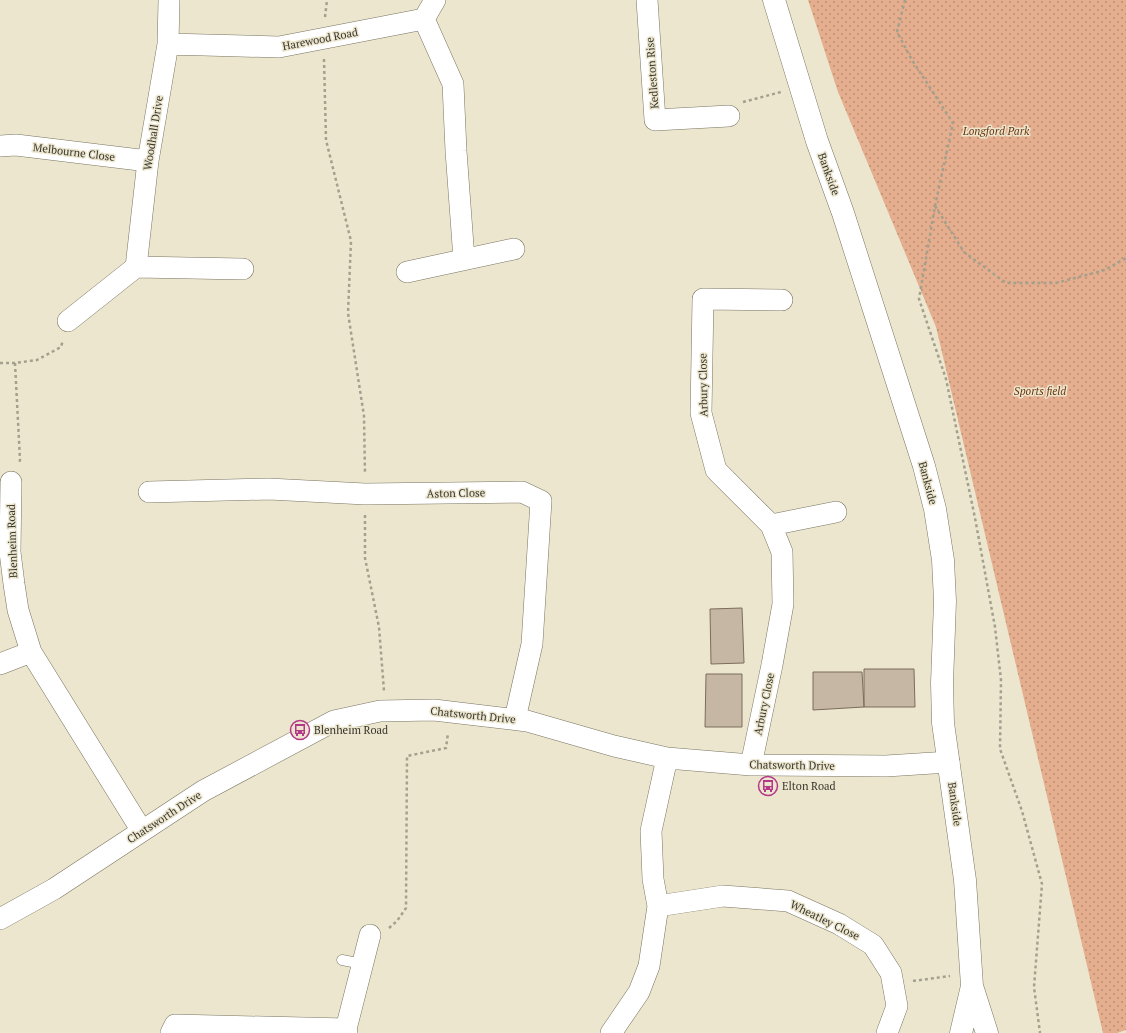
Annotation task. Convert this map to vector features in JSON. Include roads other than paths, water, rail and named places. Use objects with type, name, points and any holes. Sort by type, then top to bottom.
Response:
[{"type":"street","name":"Woodhall Drive","points":[[136,267],[148,161],[168,44],[169,0]]},
{"type":"street","points":[[435,0],[424,19],[453,84],[456,151],[464,259]]},
{"type":"street","name":"Kedleston Rise","points":[[647,0],[655,120],[729,116]]},
{"type":"street","name":"Bankside","points":[[774,0],[817,141],[843,213],[924,466],[935,509],[944,574],[945,601],[942,683],[943,723],[965,880],[972,979],[987,1033]]},
{"type":"street","name":"Harewood Road","points":[[168,44],[280,47],[424,19]]},
{"type":"street","name":"Melbourne Close","points":[[0,146],[16,145],[148,161]]},
{"type":"street","points":[[407,272],[514,249]]},
{"type":"street","points":[[68,321],[136,267],[243,269]]},
{"type":"street","name":"Arbury Close","points":[[751,765],[772,666],[783,604],[782,552],[771,526],[716,470],[701,413],[703,299],[782,300]]},
{"type":"street","name":"Blenheim Road","points":[[11,482],[10,552],[18,610],[31,652],[142,831]]},
{"type":"street","name":"Aston Close","points":[[149,492],[269,489],[365,494],[522,492],[541,501],[532,644],[514,719]]},
{"type":"street","points":[[771,526],[836,512]]},
{"type":"street","points":[[0,664],[31,652]]},
{"type":"street","name":"Chatsworth Drive","points":[[0,919],[54,889],[203,791],[334,721],[386,711],[450,711],[527,721],[614,746],[667,758],[751,765],[886,766],[949,762]]},
{"type":"street","points":[[611,1033],[639,992],[649,966],[658,906],[653,879],[651,831],[667,758]]},
{"type":"street","name":"Wheatley Close","points":[[658,906],[723,896],[788,901],[839,924],[873,945],[891,973],[897,1006],[887,1033]]},
{"type":"street","points":[[171,1033],[175,1025],[346,1031],[370,935]]},
{"type":"street","name":"Bankside","points":[[961,1033],[972,979]]},
{"type":"lane","points":[[342,960],[363,964]]},
{"type":"place","name":"Blenheim Road","points":[[300,730]]},
{"type":"place","name":"Elton Road","points":[[768,786]]},
{"type":"park label","name":"Longford Park","points":[[996,131]]},
{"type":"park label","name":"Sports field","points":[[1040,391]]}]
